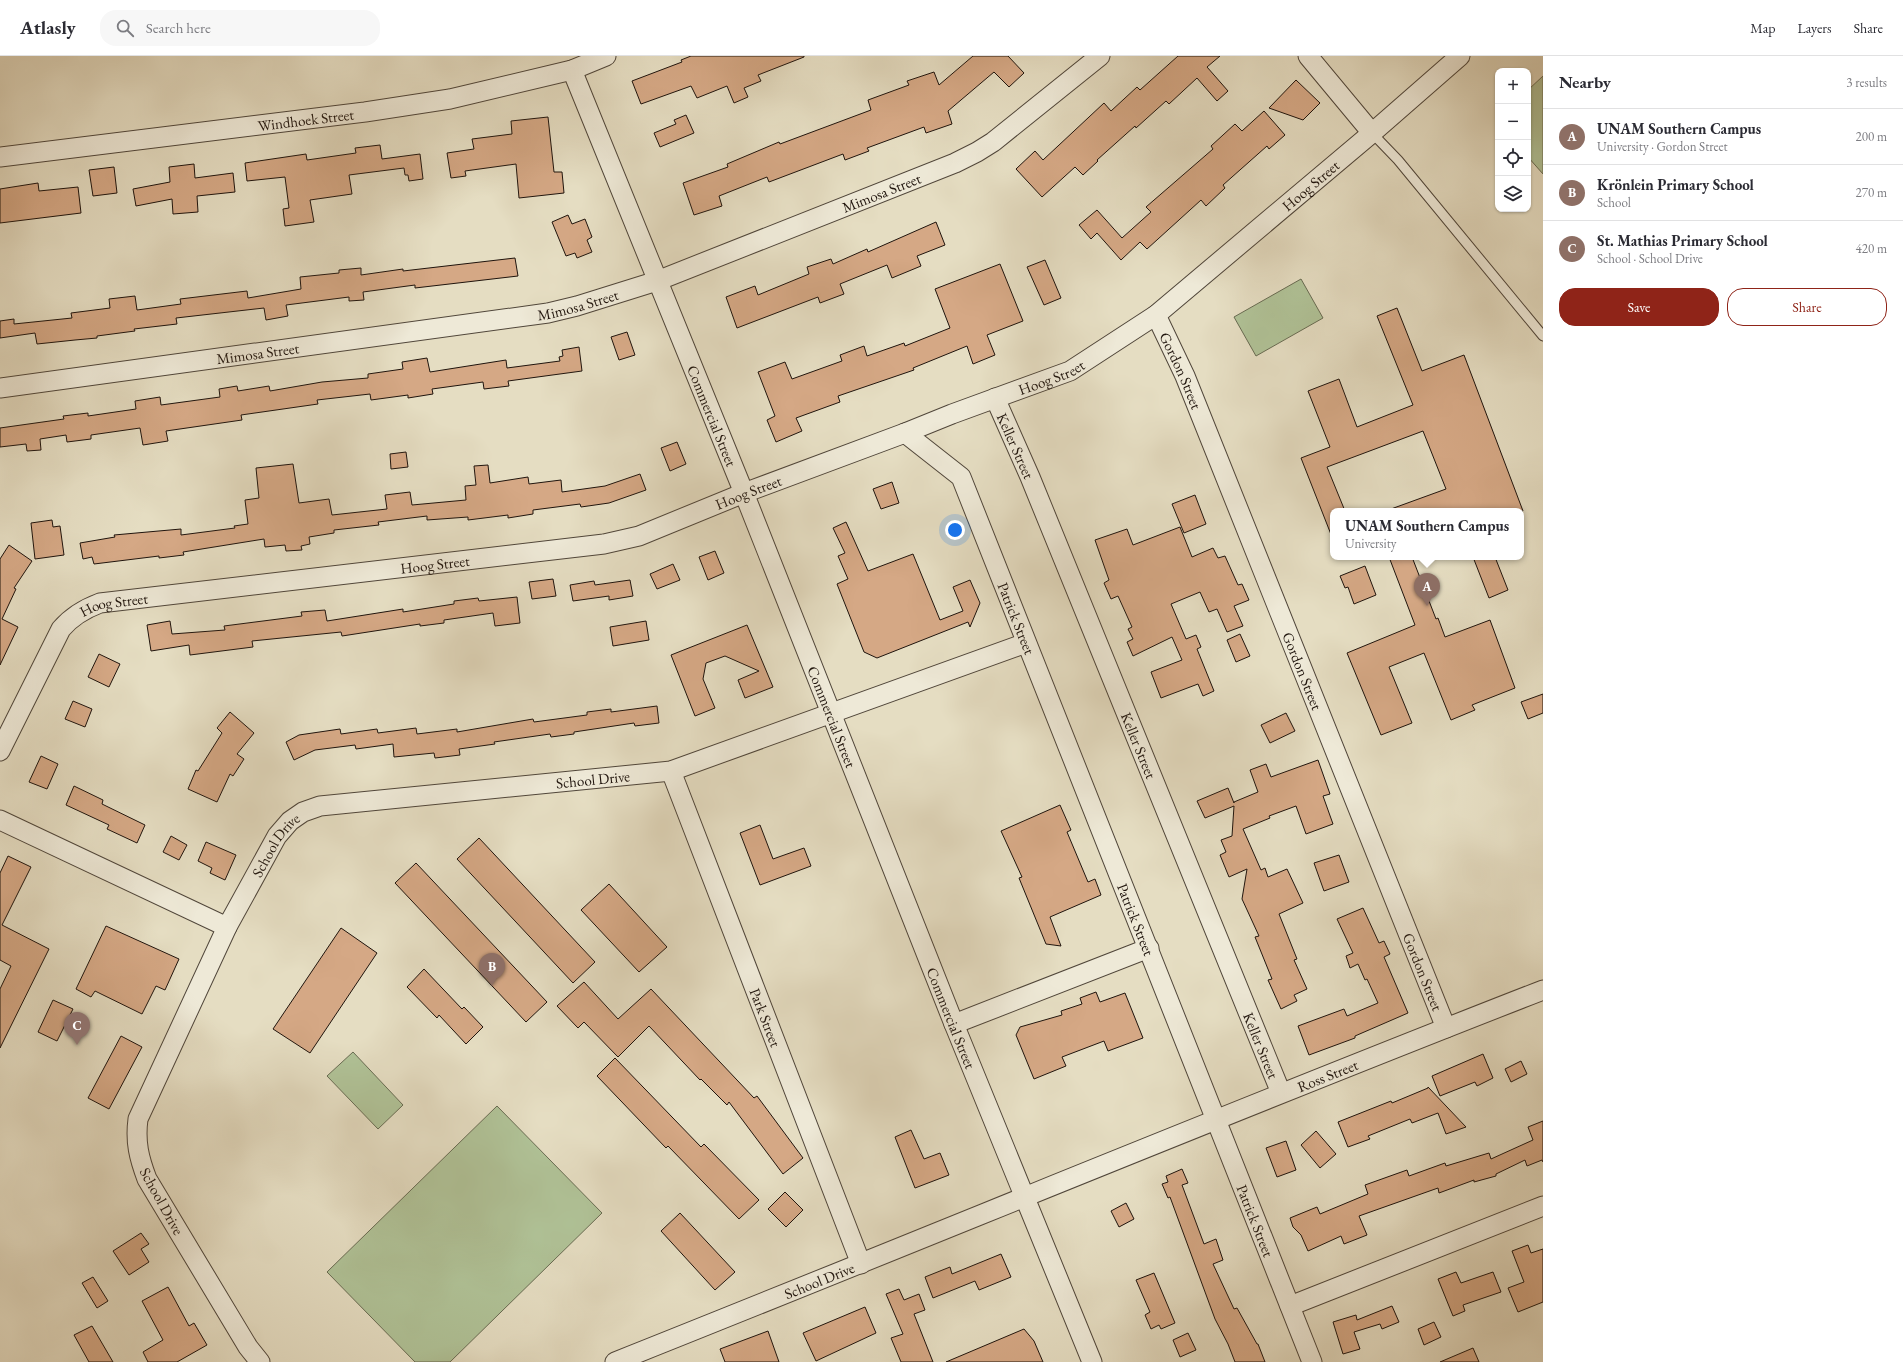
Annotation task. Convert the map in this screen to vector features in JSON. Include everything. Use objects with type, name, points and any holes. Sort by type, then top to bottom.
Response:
[{"type":"street","name":"Windhoek Street","points":[[0,157],[365,112],[442,100],[572,70],[606,56]]},
{"type":"street","name":"Mimosa Street","points":[[0,388],[548,312],[577,306],[657,281],[948,165],[977,152],[1011,128],[1100,56]]},
{"type":"street","points":[[1308,56],[1372,133]]},
{"type":"street","name":"Hoog Street","points":[[0,751],[61,629],[70,619],[86,608],[100,603],[604,544],[639,536],[744,493],[1070,371],[1156,315],[1372,133],[1460,56]]},
{"type":"street","name":"Commercial Street","points":[[572,70],[744,493],[1024,1198],[1092,1362]]},
{"type":"street","name":"Gordon Street","points":[[1156,315],[1186,376],[1446,1028]]},
{"type":"street","name":"Keller Street","points":[[995,398],[1030,477],[1281,1093]]},
{"type":"street","name":"Patrick Street","points":[[904,433],[961,477],[1312,1362]]},
{"type":"street","name":"School Drive","points":[[260,1362],[248,1347],[147,1179],[140,1161],[136,1135],[138,1119],[227,928],[277,836],[290,821],[303,812],[320,806],[672,771],[1026,643]]},
{"type":"street","name":"Park Street","points":[[672,771],[861,1264]]},
{"type":"street","points":[[0,820],[227,928]]},
{"type":"street","points":[[954,1024],[1149,948]]},
{"type":"street","name":"Ross Street","points":[[1024,1198],[1216,1119],[1543,990]]},
{"type":"street","name":"School Drive","points":[[615,1362],[1024,1198]]},
{"type":"street","points":[[1290,1306],[1543,1206]]},
{"type":"lane","points":[[1372,133],[1398,160],[1543,336]]},
{"type":"green space","points":[[1543,76],[1543,174],[1531,160],[1531,87]]},
{"type":"green space","points":[[1301,279],[1323,318],[1256,356],[1234,317]]},
{"type":"green space","points":[[353,1052],[403,1105],[378,1129],[327,1076]]},
{"type":"green space","points":[[497,1106],[602,1213],[450,1362],[415,1362],[327,1272]]},
{"type":"building","points":[[691,56],[804,57],[758,75],[761,81],[744,88],[748,97],[734,103],[727,86],[697,98],[691,86],[641,104],[632,81],[682,62],[681,60]]},
{"type":"building","points":[[973,56],[1008,56],[1024,73],[1009,87],[994,72],[948,111],[952,124],[926,133],[924,127],[867,148],[869,151],[845,160],[843,154],[769,182],[767,177],[719,196],[722,206],[694,215],[683,183],[728,167],[727,164],[779,142],[780,144],[871,110],[868,100],[909,85],[907,81],[934,72],[939,85]]},
{"type":"building","points":[[1178,56],[1220,56],[1207,67],[1228,91],[1217,101],[1197,78],[1169,104],[1166,101],[1136,128],[1135,126],[1097,160],[1098,161],[1083,175],[1075,167],[1042,197],[1016,169],[1035,151],[1043,160],[1104,103],[1111,111],[1137,87],[1140,90]]},
{"type":"building","points":[[1296,80],[1320,103],[1303,120],[1269,108]]},
{"type":"building","points":[[1264,111],[1285,135],[1269,149],[1267,146],[1223,185],[1225,188],[1206,206],[1201,200],[1147,249],[1140,242],[1121,260],[1097,233],[1091,239],[1079,225],[1097,210],[1122,238],[1151,212],[1146,207],[1213,149],[1211,146],[1235,124],[1242,131]]},
{"type":"building","points":[[686,115],[694,133],[660,147],[654,133],[676,124],[674,120]]},
{"type":"building","points":[[548,117],[554,172],[562,172],[564,193],[519,198],[516,164],[465,171],[466,176],[451,178],[447,153],[474,149],[472,139],[512,134],[511,121]]},
{"type":"building","points":[[380,145],[382,159],[420,154],[423,179],[409,181],[408,175],[405,175],[404,168],[349,175],[352,194],[310,200],[314,222],[285,226],[283,209],[289,208],[285,177],[247,181],[245,163],[306,154],[307,160],[356,153],[355,148]]},
{"type":"building","points":[[194,164],[195,178],[233,173],[235,192],[197,196],[198,212],[173,214],[172,199],[136,206],[133,189],[170,182],[169,167]]},
{"type":"building","points":[[114,167],[117,193],[93,196],[89,170]]},
{"type":"building","points":[[38,183],[39,191],[78,187],[81,213],[0,223],[0,189]]},
{"type":"building","points":[[568,215],[572,224],[585,219],[592,237],[587,240],[592,252],[577,258],[575,253],[566,256],[552,222]]},
{"type":"building","points":[[936,222],[945,245],[917,256],[921,266],[892,278],[887,265],[840,284],[844,294],[820,303],[818,297],[737,328],[726,297],[755,286],[758,295],[809,274],[807,267],[831,259],[833,264],[867,249],[868,252]]},
{"type":"building","points":[[515,258],[518,276],[415,288],[415,285],[363,292],[364,300],[349,301],[349,297],[286,305],[288,316],[266,320],[264,308],[176,318],[177,324],[134,329],[135,331],[97,336],[97,338],[37,344],[35,333],[0,338],[0,321],[14,319],[14,324],[72,318],[71,313],[110,308],[109,299],[135,296],[137,310],[181,304],[180,299],[247,291],[248,298],[301,289],[300,277],[339,273],[339,270],[361,268],[361,275],[403,269],[403,271]]},
{"type":"building","points":[[1045,260],[1061,298],[1044,305],[1027,267]]},
{"type":"building","points":[[1000,264],[1023,321],[987,335],[995,355],[973,364],[967,346],[913,368],[914,370],[838,396],[840,402],[796,418],[802,431],[776,442],[767,420],[775,416],[758,372],[785,362],[792,379],[842,361],[840,355],[864,346],[867,356],[904,343],[905,346],[950,328],[935,289]]},
{"type":"building","points":[[1397,308],[1422,371],[1464,355],[1522,508],[1394,508],[1446,489],[1423,431],[1327,467],[1344,508],[1330,508],[1330,532],[1301,458],[1330,447],[1308,391],[1339,379],[1357,427],[1413,405],[1377,316]]},
{"type":"building","points":[[627,332],[635,355],[619,360],[611,337]]},
{"type":"building","points":[[579,347],[582,371],[508,381],[509,386],[484,389],[483,382],[432,389],[433,394],[408,398],[408,395],[371,400],[370,394],[317,400],[318,404],[241,415],[242,420],[166,431],[168,441],[143,445],[140,428],[91,435],[91,439],[67,442],[66,435],[40,439],[41,450],[27,451],[26,444],[0,447],[0,428],[64,419],[63,416],[88,413],[88,416],[136,409],[135,401],[160,397],[161,405],[220,397],[219,389],[237,386],[238,391],[269,386],[270,391],[322,382],[368,378],[368,374],[403,369],[402,362],[427,358],[430,372],[506,360],[507,368],[560,361],[559,357],[563,356],[562,350]]},
{"type":"building","points":[[677,442],[686,464],[670,471],[661,448]]},
{"type":"building","points":[[406,452],[408,467],[391,469],[390,454]]},
{"type":"building","points":[[293,464],[299,503],[329,499],[332,515],[387,509],[385,495],[410,492],[412,505],[466,500],[465,486],[476,485],[474,466],[488,465],[490,483],[528,477],[529,484],[561,480],[562,492],[605,486],[640,474],[646,490],[609,503],[581,507],[580,504],[533,510],[533,514],[508,518],[508,515],[468,520],[468,517],[427,520],[427,516],[378,522],[379,525],[334,530],[334,533],[309,537],[310,544],[301,546],[302,550],[286,551],[285,545],[265,547],[264,539],[183,552],[184,555],[159,558],[159,556],[94,564],[92,557],[83,559],[80,543],[115,537],[114,535],[181,529],[181,535],[235,528],[234,526],[248,524],[245,500],[259,498],[256,468]]},
{"type":"building","points":[[892,482],[899,503],[881,509],[873,489]]},
{"type":"building","points":[[1195,495],[1206,524],[1184,533],[1172,504]]},
{"type":"building","points":[[52,520],[53,527],[60,526],[64,555],[35,559],[31,523]]},
{"type":"building","points":[[846,522],[868,571],[913,554],[940,620],[963,611],[953,587],[970,580],[980,603],[970,627],[968,622],[877,658],[864,652],[837,584],[848,579],[838,556],[845,553],[833,528]]},
{"type":"building","points":[[1180,527],[1192,557],[1213,548],[1218,558],[1225,556],[1238,585],[1242,584],[1249,600],[1234,606],[1243,626],[1227,632],[1217,609],[1209,612],[1200,592],[1171,604],[1186,639],[1196,635],[1201,647],[1197,649],[1214,691],[1203,696],[1198,684],[1161,698],[1151,672],[1182,660],[1172,637],[1133,656],[1127,642],[1133,639],[1128,629],[1132,627],[1118,596],[1111,599],[1104,583],[1109,580],[1095,540],[1127,529],[1133,545]]},
{"type":"building","points":[[9,545],[32,561],[14,588],[16,589],[2,619],[18,627],[0,665],[0,559]]},
{"type":"building","points":[[715,551],[724,573],[708,580],[699,557]]},
{"type":"building","points":[[1390,560],[1413,560],[1436,619],[1438,618],[1445,637],[1490,620],[1515,688],[1472,705],[1475,710],[1451,720],[1424,653],[1389,667],[1412,723],[1381,735],[1347,653],[1415,625]]},
{"type":"building","points":[[1474,560],[1496,560],[1508,590],[1489,598]]},
{"type":"building","points":[[673,564],[680,580],[657,589],[650,574]]},
{"type":"building","points":[[1365,566],[1376,595],[1354,604],[1348,587],[1345,588],[1340,576]]},
{"type":"building","points":[[553,579],[556,596],[532,599],[529,582]]},
{"type":"building","points":[[630,580],[633,596],[609,600],[609,596],[573,601],[570,585],[594,581],[595,585]]},
{"type":"building","points":[[517,597],[520,623],[495,626],[493,613],[444,620],[444,623],[420,626],[420,624],[342,636],[341,632],[252,641],[253,647],[190,655],[189,645],[151,651],[147,625],[170,621],[172,634],[225,630],[224,626],[302,616],[301,612],[325,610],[327,621],[403,609],[403,612],[454,604],[454,601],[478,598],[479,601]]},
{"type":"building","points":[[646,621],[649,640],[613,646],[610,627]]},
{"type":"building","points":[[747,625],[773,687],[745,698],[738,680],[759,671],[725,656],[706,663],[703,679],[715,708],[695,716],[671,655]]},
{"type":"building","points":[[1240,634],[1250,656],[1236,662],[1227,640]]},
{"type":"building","points":[[99,654],[120,664],[109,687],[88,677]]},
{"type":"building","points":[[1543,694],[1543,713],[1528,719],[1521,702]]},
{"type":"building","points":[[73,701],[92,709],[85,727],[65,719]]},
{"type":"building","points":[[657,706],[659,723],[635,726],[634,723],[574,732],[574,734],[551,737],[550,734],[494,742],[495,744],[459,749],[460,755],[435,758],[434,753],[394,757],[393,744],[356,749],[355,745],[315,750],[294,760],[286,742],[299,735],[340,729],[341,734],[377,729],[378,733],[416,728],[417,734],[457,729],[457,732],[533,719],[534,722],[587,715],[587,712],[611,709],[611,712]]},
{"type":"building","points":[[230,712],[254,733],[237,754],[244,759],[233,776],[230,774],[217,802],[188,789],[196,770],[198,771],[222,733],[217,728]]},
{"type":"building","points":[[1286,713],[1295,731],[1270,743],[1261,725]]},
{"type":"building","points":[[41,756],[58,764],[47,789],[29,782]]},
{"type":"building","points":[[1318,760],[1330,794],[1323,796],[1333,824],[1306,834],[1296,806],[1269,816],[1270,818],[1243,829],[1261,870],[1265,868],[1268,877],[1287,869],[1303,903],[1279,914],[1297,959],[1294,960],[1307,989],[1294,995],[1297,1001],[1281,1009],[1268,980],[1272,979],[1255,937],[1259,936],[1242,899],[1247,869],[1229,877],[1220,855],[1226,852],[1221,840],[1232,836],[1234,806],[1205,818],[1197,801],[1228,788],[1234,803],[1258,792],[1250,770],[1266,764],[1271,777]]},
{"type":"building","points":[[74,786],[103,800],[102,804],[145,825],[137,843],[107,829],[109,825],[66,805]]},
{"type":"building","points":[[1060,805],[1071,830],[1067,832],[1088,882],[1095,879],[1101,895],[1050,917],[1061,946],[1046,944],[1019,878],[1022,877],[1001,831]]},
{"type":"building","points":[[760,825],[773,859],[804,848],[811,866],[760,885],[740,833]]},
{"type":"building","points":[[171,836],[187,845],[179,860],[163,852]]},
{"type":"building","points":[[479,838],[595,962],[573,983],[457,859]]},
{"type":"building","points":[[206,842],[236,855],[225,880],[210,873],[212,868],[198,861]]},
{"type":"building","points":[[1339,855],[1349,882],[1324,891],[1314,863]]},
{"type":"building","points":[[8,856],[31,867],[2,925],[49,949],[0,1048],[0,989],[11,966],[0,960],[0,873]]},
{"type":"building","points":[[416,863],[547,1002],[526,1022],[395,883]]},
{"type":"building","points":[[609,884],[667,947],[639,972],[581,910]]},
{"type":"building","points":[[1363,908],[1379,943],[1384,941],[1390,954],[1384,957],[1408,1013],[1355,1036],[1355,1038],[1309,1055],[1298,1026],[1344,1009],[1347,1016],[1378,1003],[1358,964],[1350,968],[1346,956],[1353,953],[1337,919]]},
{"type":"building","points":[[106,926],[179,959],[165,990],[156,986],[142,1014],[95,991],[91,997],[76,989]]},
{"type":"building","points":[[341,928],[377,953],[310,1053],[273,1029]]},
{"type":"building","points":[[424,969],[462,1009],[464,1007],[483,1027],[466,1044],[439,1015],[437,1018],[407,987]]},
{"type":"building","points":[[584,982],[618,1019],[651,989],[754,1098],[757,1096],[803,1158],[783,1174],[729,1102],[727,1105],[701,1079],[700,1080],[649,1026],[618,1057],[584,1022],[578,1028],[557,1006]]},
{"type":"building","points":[[1096,992],[1100,1002],[1125,993],[1143,1038],[1108,1051],[1104,1041],[1062,1057],[1066,1066],[1034,1079],[1016,1035],[1020,1027],[1062,1015],[1061,1011],[1082,1004],[1080,998]]},
{"type":"building","points":[[53,1000],[73,1009],[57,1041],[38,1032]]},
{"type":"building","points":[[121,1036],[142,1047],[109,1109],[88,1098]]},
{"type":"building","points":[[1483,1054],[1493,1078],[1477,1086],[1475,1082],[1440,1096],[1432,1076]]},
{"type":"building","points":[[615,1058],[701,1147],[704,1144],[759,1200],[739,1219],[668,1146],[666,1148],[597,1076]]},
{"type":"building","points":[[1521,1061],[1527,1074],[1511,1082],[1505,1069]]},
{"type":"building","points":[[1428,1087],[1466,1127],[1446,1134],[1438,1113],[1412,1123],[1410,1119],[1368,1136],[1370,1139],[1348,1147],[1338,1122],[1391,1101],[1392,1103]]},
{"type":"building","points":[[1543,1121],[1543,1162],[1542,1160],[1527,1166],[1525,1160],[1496,1174],[1496,1176],[1474,1182],[1474,1180],[1439,1193],[1438,1188],[1359,1216],[1367,1235],[1344,1244],[1341,1236],[1308,1251],[1301,1235],[1293,1227],[1290,1218],[1317,1207],[1320,1214],[1368,1194],[1365,1185],[1407,1170],[1409,1176],[1445,1163],[1446,1166],[1489,1153],[1491,1159],[1533,1140],[1528,1127]]},
{"type":"building","points":[[911,1130],[924,1159],[940,1153],[949,1175],[915,1188],[895,1137]]},
{"type":"building","points":[[1316,1131],[1336,1154],[1320,1168],[1301,1145]]},
{"type":"building","points":[[1286,1141],[1296,1170],[1277,1177],[1266,1148]]},
{"type":"building","points":[[1182,1169],[1188,1183],[1182,1185],[1204,1244],[1216,1239],[1223,1260],[1213,1264],[1234,1309],[1237,1308],[1258,1344],[1265,1362],[1235,1362],[1228,1344],[1215,1319],[1170,1197],[1168,1198],[1162,1184],[1168,1182],[1166,1176]]},
{"type":"building","points":[[785,1192],[803,1210],[786,1227],[768,1209]]},
{"type":"building","points":[[1126,1203],[1134,1219],[1119,1227],[1111,1211]]},
{"type":"building","points":[[680,1213],[735,1272],[715,1290],[661,1231]]},
{"type":"building","points":[[141,1233],[149,1244],[141,1249],[149,1262],[129,1275],[113,1251]]},
{"type":"building","points":[[1528,1245],[1531,1253],[1543,1249],[1543,1302],[1518,1312],[1508,1288],[1524,1282],[1512,1251]]},
{"type":"building","points":[[1001,1254],[1011,1277],[979,1290],[975,1281],[933,1298],[925,1277],[950,1267],[952,1274]]},
{"type":"building","points":[[1456,1272],[1461,1283],[1493,1272],[1501,1292],[1463,1305],[1465,1311],[1453,1316],[1438,1279]]},
{"type":"building","points":[[1154,1273],[1175,1323],[1161,1329],[1159,1325],[1151,1329],[1145,1315],[1150,1312],[1136,1280]]},
{"type":"building","points":[[93,1277],[108,1301],[97,1308],[82,1283]]},
{"type":"building","points":[[168,1287],[189,1326],[194,1323],[207,1345],[177,1362],[148,1362],[143,1352],[163,1340],[142,1301]]},
{"type":"building","points":[[899,1289],[904,1300],[919,1294],[925,1310],[914,1314],[933,1362],[901,1362],[891,1338],[903,1334],[886,1294]]},
{"type":"building","points":[[1392,1306],[1399,1322],[1382,1329],[1380,1324],[1354,1332],[1360,1349],[1343,1354],[1333,1322],[1356,1315],[1357,1320]]},
{"type":"building","points":[[865,1307],[876,1333],[816,1361],[803,1333]]},
{"type":"building","points":[[1434,1322],[1441,1337],[1424,1345],[1418,1329]]},
{"type":"building","points":[[92,1326],[113,1362],[89,1362],[74,1335]]},
{"type":"building","points":[[1024,1329],[1034,1341],[1043,1362],[946,1362]]},
{"type":"building","points":[[768,1331],[779,1362],[725,1362],[720,1349]]},
{"type":"building","points":[[1188,1333],[1196,1350],[1180,1357],[1173,1340]]},
{"type":"building","points":[[1473,1348],[1479,1362],[1440,1362]]},
{"type":"place","name":"UNAM Southern Campus","points":[[1427,606]]},
{"type":"place","name":"Krönlein Primary School","points":[[492,986]]},
{"type":"place","name":"St. Mathias Primary School","points":[[77,1045]]}]
